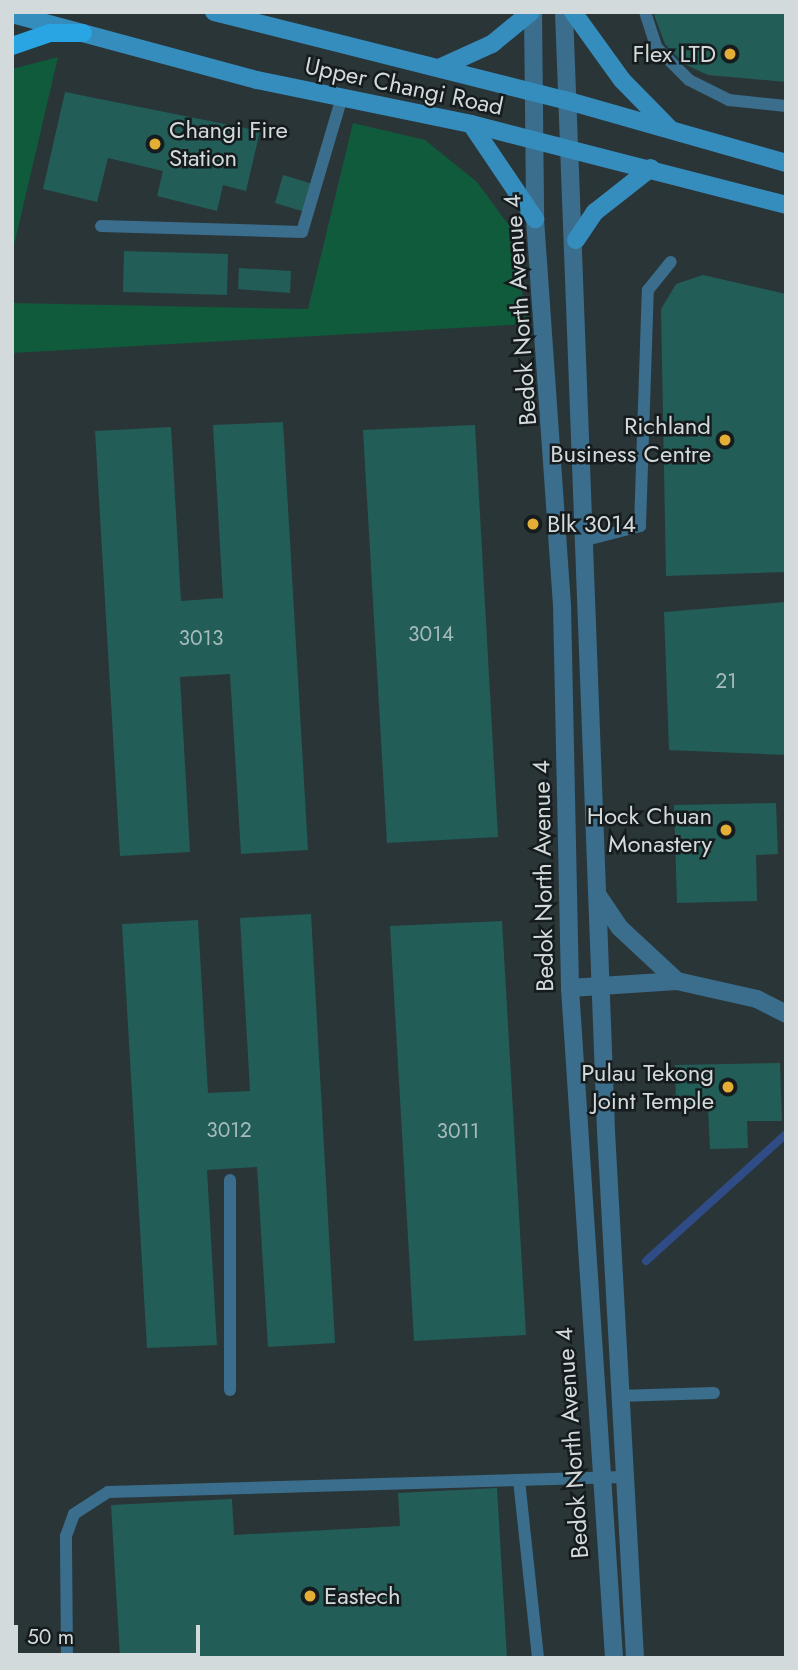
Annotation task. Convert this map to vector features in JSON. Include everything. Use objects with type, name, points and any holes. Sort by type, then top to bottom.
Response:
[{"type":"main road","points":[[12,46],[50,33],[83,33]]},
{"type":"street","name":"Upper Changi Road","points":[[214,12],[565,100],[786,163]]},
{"type":"street","points":[[439,68],[492,44],[532,12]]},
{"type":"street","name":"Bedok North Avenue 4","points":[[532,12],[535,219],[562,605],[570,988],[598,1478],[614,1658]]},
{"type":"street","name":"Bedok North Avenue 4","points":[[564,12],[565,100],[576,240],[574,339],[586,540],[618,1396],[635,1658]]},
{"type":"street","points":[[573,12],[622,80],[671,130]]},
{"type":"street","name":"Upper Changi Road","points":[[12,14],[342,97],[535,139],[786,205]]},
{"type":"street","points":[[471,124],[535,219]]},
{"type":"street","points":[[576,240],[596,212],[651,168]]},
{"type":"street","points":[[600,897],[620,928],[677,981]]},
{"type":"street","points":[[570,988],[677,981],[757,999],[786,1014]]},
{"type":"lane","points":[[645,12],[657,48],[689,80],[729,100],[786,106]]},
{"type":"lane","points":[[102,226],[302,232],[342,97]]},
{"type":"lane","points":[[586,540],[640,526],[648,290],[671,262]]},
{"type":"lane","points":[[230,1180],[230,1390]]},
{"type":"lane","points":[[618,1396],[714,1392]]},
{"type":"lane","points":[[67,1658],[66,1536],[74,1514],[108,1492],[623,1477]]},
{"type":"lane","points":[[519,1480],[538,1658]]},
{"type":"green space","points":[[58,57],[12,254],[12,69]]},
{"type":"green space","points":[[353,123],[425,140],[477,182],[510,227],[528,324],[12,353],[12,303],[308,309]]},
{"type":"building","name":"Flex LTD","points":[[653,12],[786,12],[786,82],[708,75],[684,64],[665,44]]},
{"type":"building","name":"Changi Fire Station","points":[[65,92],[260,131],[246,191],[223,185],[217,211],[157,196],[163,171],[108,158],[97,202],[43,189]]},
{"type":"building","points":[[283,175],[313,184],[305,212],[275,203]]},
{"type":"building","points":[[124,251],[228,254],[227,295],[123,292]]},
{"type":"building","points":[[239,268],[291,271],[290,293],[238,289]]},
{"type":"building","name":"Richland Business Centre","points":[[703,275],[786,294],[786,572],[666,576],[661,309],[676,284]]},
{"type":"building","points":[[283,422],[308,850],[241,854],[230,674],[180,677],[190,852],[120,856],[95,431],[171,427],[181,601],[223,598],[213,425]]},
{"type":"building","points":[[475,425],[498,837],[387,843],[363,430]]},
{"type":"building","points":[[786,602],[786,755],[669,750],[664,612]]},
{"type":"building","name":"Hock Chuan Monastery","points":[[776,803],[778,854],[756,855],[757,901],[677,903],[674,805]]},
{"type":"building","points":[[311,914],[335,1343],[268,1347],[257,1167],[207,1170],[217,1345],[147,1348],[122,924],[198,920],[208,1093],[250,1091],[240,918]]},
{"type":"building","points":[[502,921],[526,1335],[414,1341],[390,926]]},
{"type":"building","name":"Pulau Tekong Joint Temple","points":[[780,1063],[782,1121],[747,1121],[748,1148],[710,1149],[708,1108],[676,1109],[675,1065]]},
{"type":"building","name":"Eastech","points":[[497,1488],[507,1658],[120,1658],[111,1505],[232,1499],[234,1535],[400,1526],[398,1493]]},
{"type":"waterway","points":[[646,1261],[786,1134]]},
{"type":"place","name":"Flex LTD","points":[[730,54]]},
{"type":"place","name":"Changi Fire Station","points":[[155,144]]},
{"type":"place","name":"Richland Business Centre","points":[[725,440]]},
{"type":"place","name":"Blk 3014","points":[[533,524]]},
{"type":"place","name":"Hock Chuan Monastery","points":[[726,830]]},
{"type":"place","name":"Pulau Tekong Joint Temple","points":[[728,1087]]},
{"type":"place","name":"Eastech","points":[[310,1596]]}]
